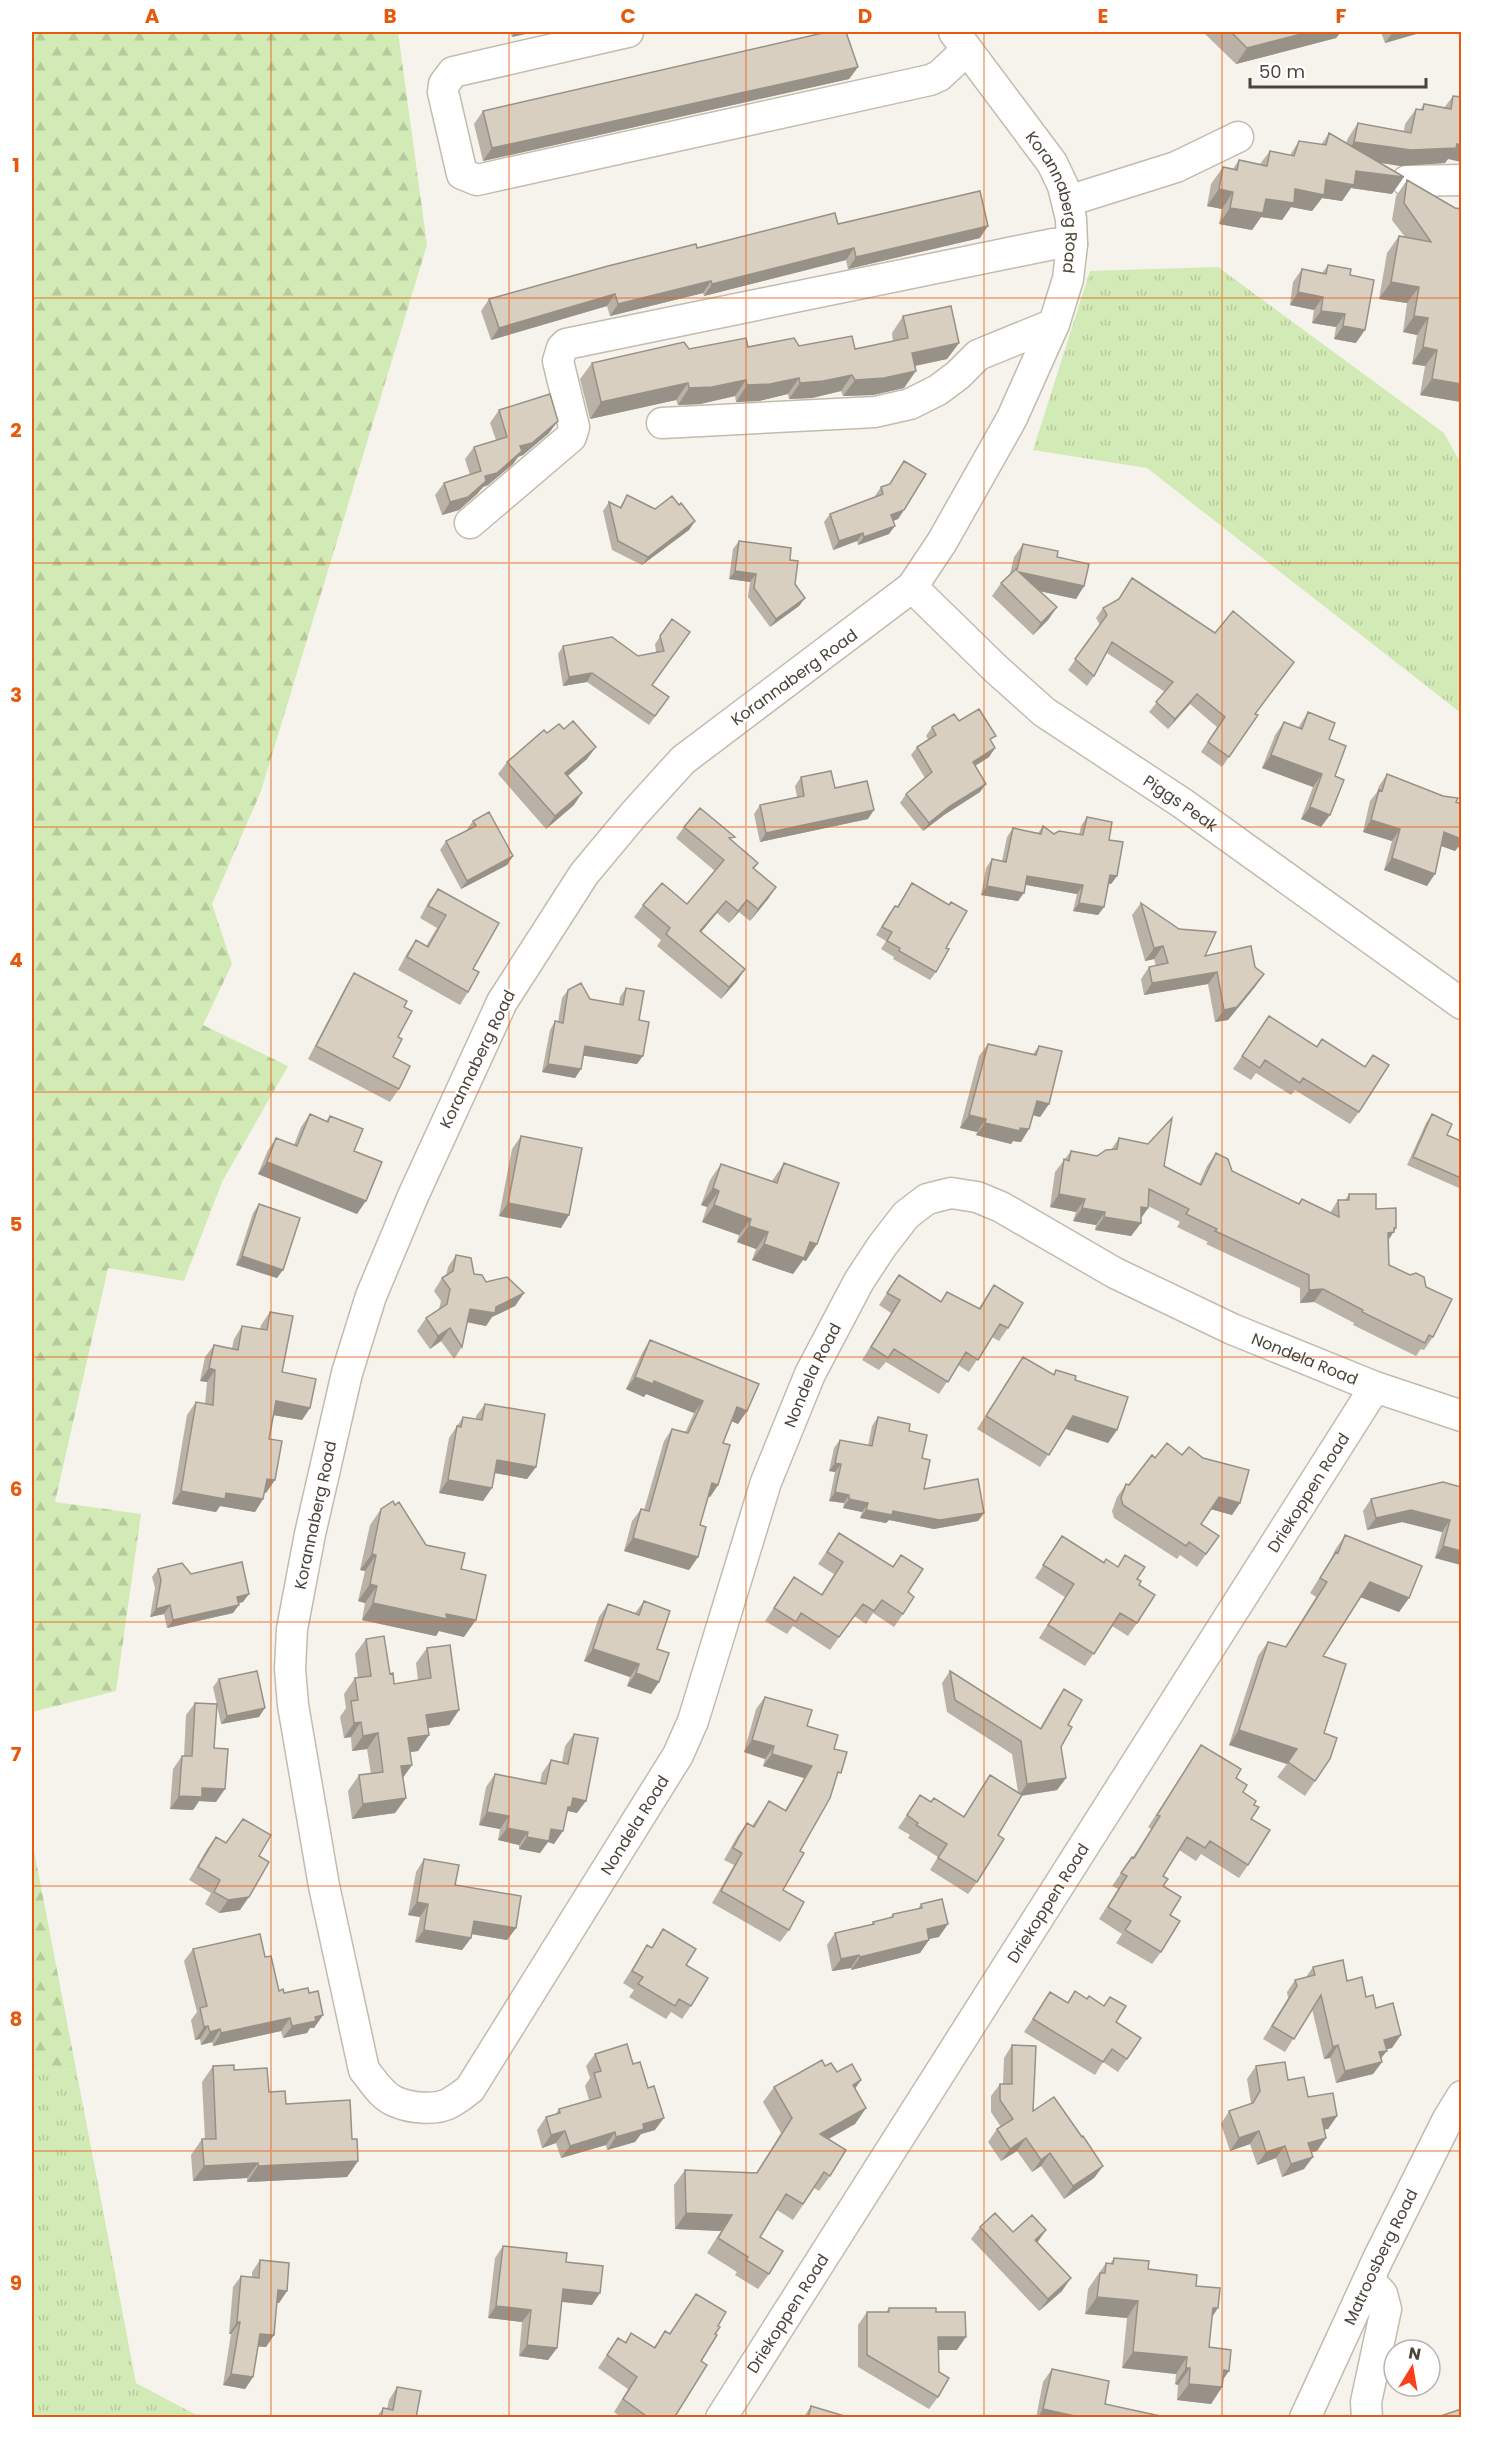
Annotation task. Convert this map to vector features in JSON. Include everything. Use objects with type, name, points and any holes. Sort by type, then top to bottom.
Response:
[{"type":"street","points":[[628,32],[453,72],[444,84],[443,92],[462,174],[477,180],[930,80],[939,76],[960,41]]},
{"type":"street","name":"Korannaberg Road","points":[[470,2090],[449,2104],[431,2108],[411,2106],[393,2101],[380,2090],[364,2070],[324,1886],[293,1705],[290,1669],[292,1629],[310,1534],[347,1373],[371,1296],[418,1185],[502,1002],[584,874],[683,760],[885,610],[912,587],[942,542],[998,444],[1054,324],[1068,279],[1072,244],[1068,201],[1052,163],[960,41]]},
{"type":"street","points":[[1068,201],[1176,167],[1238,137]]},
{"type":"street","points":[[1407,181],[1461,180]]},
{"type":"street","points":[[470,523],[571,437],[574,427],[558,361],[562,348],[566,344],[1053,244],[1072,244]]},
{"type":"street","points":[[662,423],[874,411],[910,404],[938,390],[958,375],[978,355],[1054,324]]},
{"type":"street","name":"Piggs Peak","points":[[912,587],[1044,712],[1182,803],[1461,1004]]},
{"type":"street","name":"Nondela Road","points":[[470,2090],[678,1755],[693,1721],[766,1482],[810,1374],[858,1281],[906,1215],[927,1199],[951,1193],[977,1197],[1000,1207],[1125,1278],[1232,1329],[1375,1388],[1461,1416]]},
{"type":"street","name":"Driekoppen Road","points":[[721,2418],[1375,1388]]},
{"type":"street","name":"Matroosberg Road","points":[[1305,2418],[1369,2280],[1461,2096]]},
{"type":"street","points":[[1367,2418],[1366,2402],[1386,2309],[1382,2294],[1369,2280]]},
{"type":"green space","points":[[32,32],[398,32],[427,245],[261,791],[212,904],[232,964],[203,1025],[288,1066],[222,1182],[184,1281],[108,1268],[55,1502],[141,1514],[116,1691],[32,1712]]},
{"type":"green space","points":[[1218,267],[1444,433],[1461,464],[1461,713],[1147,468],[1033,450],[1090,271]]},
{"type":"green space","points":[[32,1842],[37,1866],[76,2069],[32,2072]]},
{"type":"green space","points":[[76,2069],[136,2383],[200,2417],[32,2418],[32,2072]]},
{"type":"building","points":[[827,32],[846,32],[858,67],[492,148],[483,111]]},
{"type":"building","points":[[1231,32],[1309,32],[1247,48]]},
{"type":"building","points":[[1453,96],[1461,97],[1461,145],[1457,144],[1456,148],[1411,150],[1354,142],[1358,123],[1411,133],[1416,109],[1423,110],[1424,104],[1451,109]]},
{"type":"building","points":[[1329,133],[1404,177],[1356,171],[1354,185],[1326,180],[1324,195],[1295,189],[1294,203],[1266,199],[1263,213],[1230,208],[1233,192],[1219,189],[1223,167],[1237,170],[1239,160],[1267,166],[1270,151],[1294,156],[1299,141],[1326,145]]},
{"type":"building","points":[[1407,180],[1455,208],[1461,209],[1461,384],[1432,379],[1437,350],[1423,347],[1428,318],[1414,316],[1419,287],[1391,282],[1399,236],[1431,242],[1404,203]]},
{"type":"building","points":[[980,191],[988,226],[856,257],[854,248],[712,284],[711,281],[618,304],[615,294],[499,328],[489,299],[696,244],[697,248],[835,213],[838,224]]},
{"type":"building","points":[[1328,265],[1351,269],[1350,275],[1374,280],[1365,330],[1343,326],[1345,314],[1321,311],[1323,297],[1298,292],[1302,269],[1326,274]]},
{"type":"building","points":[[951,306],[959,343],[912,353],[916,371],[884,378],[855,380],[852,375],[823,381],[800,383],[799,378],[770,384],[747,385],[746,380],[712,387],[689,388],[688,383],[601,402],[592,363],[684,342],[689,349],[746,338],[748,347],[794,338],[799,346],[852,336],[855,349],[908,338],[903,316]]},
{"type":"building","points":[[550,394],[558,421],[532,443],[520,446],[522,451],[497,473],[485,476],[486,481],[468,497],[450,502],[444,483],[481,471],[474,447],[507,437],[499,410]]},
{"type":"building","points":[[904,461],[926,474],[904,510],[891,515],[895,526],[864,537],[863,533],[839,541],[830,514],[883,494],[881,487],[890,484]]},
{"type":"building","points":[[627,495],[655,509],[672,496],[679,505],[681,503],[695,521],[648,557],[618,541],[609,502],[621,508]]},
{"type":"building","points":[[739,541],[791,548],[790,560],[798,561],[795,584],[805,598],[776,619],[754,588],[756,574],[735,571]]},
{"type":"building","points":[[1023,544],[1058,551],[1057,557],[1089,564],[1084,586],[1019,572],[1057,607],[1041,623],[1001,583],[1017,570]]},
{"type":"building","points":[[1132,578],[1215,633],[1233,611],[1294,662],[1255,714],[1258,715],[1229,757],[1208,742],[1225,717],[1197,694],[1175,719],[1156,702],[1173,682],[1112,642],[1094,676],[1075,659],[1107,615],[1103,608],[1119,599]]},
{"type":"building","points":[[672,619],[690,632],[652,685],[669,697],[655,716],[592,673],[569,677],[563,646],[612,637],[638,656],[664,651],[660,636]]},
{"type":"building","points":[[979,709],[996,736],[990,739],[995,748],[973,762],[986,784],[950,806],[929,823],[906,794],[932,772],[917,747],[936,735],[932,727],[954,714],[959,721]]},
{"type":"building","points":[[1308,712],[1335,723],[1329,739],[1346,746],[1335,776],[1344,780],[1330,815],[1310,807],[1322,774],[1271,755],[1284,722],[1302,729]]},
{"type":"building","points":[[573,721],[596,747],[565,773],[582,793],[555,816],[507,762],[544,730],[547,733],[559,724],[564,729]]},
{"type":"building","points":[[831,771],[835,788],[867,781],[874,810],[766,833],[760,805],[804,796],[801,777]]},
{"type":"building","points":[[1387,774],[1443,796],[1458,798],[1456,802],[1461,804],[1461,839],[1444,832],[1435,874],[1392,858],[1400,829],[1371,820],[1379,790],[1382,791]]},
{"type":"building","points":[[700,808],[735,837],[729,838],[758,863],[753,868],[776,887],[758,909],[747,900],[738,911],[726,901],[700,931],[745,969],[729,987],[666,934],[670,928],[643,905],[662,883],[687,904],[724,860],[684,827]]},
{"type":"building","points":[[489,812],[513,856],[467,881],[446,841],[476,826],[473,821]]},
{"type":"building","points":[[1087,817],[1112,822],[1109,840],[1123,842],[1117,876],[1110,875],[1104,907],[1079,903],[1083,885],[1027,876],[1024,893],[987,886],[992,859],[1006,862],[1013,828],[1041,834],[1043,826],[1054,834],[1059,831],[1083,835]]},
{"type":"building","points":[[912,883],[949,905],[951,902],[967,911],[946,948],[949,949],[936,972],[899,951],[900,948],[887,941],[892,932],[882,927],[895,906],[898,907]]},
{"type":"building","points":[[438,889],[499,923],[473,969],[479,972],[468,992],[407,957],[416,940],[428,947],[446,915],[428,906]]},
{"type":"building","points":[[1141,903],[1179,929],[1216,932],[1205,956],[1251,946],[1255,967],[1264,974],[1237,1007],[1224,1010],[1217,972],[1152,983],[1149,967],[1168,963],[1163,946],[1154,948]]},
{"type":"building","points":[[354,973],[407,1001],[404,1007],[412,1011],[398,1037],[402,1039],[393,1057],[410,1066],[399,1089],[316,1046]]},
{"type":"building","points":[[581,983],[590,999],[623,1005],[626,988],[644,991],[639,1020],[649,1022],[643,1056],[585,1046],[581,1069],[548,1064],[555,1021],[563,1023],[568,990]]},
{"type":"building","points":[[1269,1016],[1317,1047],[1322,1039],[1365,1067],[1373,1055],[1389,1065],[1359,1112],[1303,1078],[1300,1083],[1265,1060],[1260,1068],[1242,1056]]},
{"type":"building","points":[[988,1044],[1036,1055],[1039,1046],[1062,1051],[1049,1104],[1037,1101],[1029,1129],[1020,1128],[1020,1131],[985,1123],[986,1119],[969,1115]]},
{"type":"building","points":[[310,1114],[328,1122],[330,1116],[363,1129],[354,1151],[382,1162],[366,1201],[267,1162],[276,1138],[297,1146]]},
{"type":"building","points":[[1432,1114],[1452,1124],[1447,1135],[1461,1141],[1461,1178],[1413,1157]]},
{"type":"building","points":[[1172,1118],[1164,1166],[1201,1185],[1216,1153],[1228,1159],[1232,1171],[1299,1204],[1302,1199],[1339,1217],[1338,1200],[1349,1200],[1349,1194],[1376,1194],[1376,1209],[1396,1208],[1396,1228],[1394,1232],[1388,1233],[1389,1265],[1410,1275],[1416,1273],[1424,1277],[1426,1287],[1452,1299],[1433,1337],[1429,1335],[1425,1343],[1362,1312],[1363,1310],[1323,1289],[1309,1290],[1309,1275],[1215,1231],[1217,1229],[1186,1214],[1189,1209],[1149,1189],[1148,1208],[1141,1207],[1141,1223],[1104,1217],[1105,1212],[1082,1208],[1085,1199],[1059,1194],[1064,1159],[1069,1161],[1071,1151],[1097,1156],[1106,1150],[1117,1149],[1119,1138],[1148,1144]]},
{"type":"building","points":[[521,1136],[582,1148],[569,1215],[508,1203]]},
{"type":"building","points":[[784,1163],[839,1183],[817,1244],[810,1242],[804,1258],[764,1244],[768,1232],[749,1226],[751,1219],[714,1205],[719,1191],[713,1188],[721,1164],[777,1183]]},
{"type":"building","points":[[259,1204],[300,1218],[283,1270],[242,1256]]},
{"type":"building","points":[[456,1255],[471,1258],[474,1274],[482,1275],[486,1282],[507,1277],[524,1293],[496,1307],[495,1313],[470,1309],[462,1347],[450,1328],[438,1336],[426,1318],[447,1304],[450,1289],[442,1278],[453,1271]]},
{"type":"building","points":[[899,1275],[941,1302],[947,1292],[980,1309],[994,1285],[1023,1303],[1008,1328],[1000,1324],[978,1360],[966,1352],[948,1382],[894,1349],[888,1358],[871,1347],[900,1300],[887,1293]]},
{"type":"building","points":[[270,1312],[293,1316],[282,1372],[316,1379],[310,1408],[276,1401],[269,1439],[282,1441],[275,1480],[267,1479],[263,1499],[226,1493],[225,1499],[181,1491],[196,1402],[213,1405],[215,1370],[209,1368],[214,1345],[238,1350],[242,1326],[267,1330]]},
{"type":"building","points":[[650,1340],[759,1384],[747,1411],[737,1407],[723,1443],[730,1445],[718,1485],[712,1483],[700,1525],[706,1527],[698,1557],[633,1538],[641,1509],[649,1511],[672,1429],[688,1433],[703,1401],[654,1381],[653,1384],[635,1377]]},
{"type":"building","points":[[1023,1357],[1054,1375],[1056,1370],[1076,1376],[1075,1380],[1128,1397],[1117,1430],[1073,1416],[1049,1455],[986,1416]]},
{"type":"building","points":[[485,1404],[545,1414],[536,1467],[497,1460],[492,1488],[448,1480],[457,1426],[461,1427],[463,1417],[482,1420]]},
{"type":"building","points":[[878,1417],[910,1424],[909,1431],[927,1435],[922,1458],[930,1460],[924,1489],[978,1479],[984,1513],[940,1520],[893,1511],[892,1515],[866,1510],[868,1503],[849,1499],[849,1495],[835,1492],[841,1464],[835,1463],[840,1440],[872,1446]]},
{"type":"building","points":[[1167,1443],[1182,1455],[1189,1447],[1203,1458],[1249,1470],[1240,1503],[1219,1497],[1201,1524],[1219,1536],[1206,1554],[1189,1542],[1186,1546],[1123,1505],[1121,1498],[1126,1484],[1129,1485],[1152,1455],[1155,1458]]},
{"type":"building","points":[[1443,1482],[1461,1487],[1461,1551],[1443,1546],[1450,1520],[1411,1510],[1376,1518],[1371,1499]]},
{"type":"building","points":[[393,1501],[395,1505],[399,1502],[426,1545],[465,1553],[461,1569],[486,1575],[476,1620],[446,1614],[447,1619],[373,1603],[377,1586],[370,1584],[376,1555],[372,1554],[381,1509]]},
{"type":"building","points":[[839,1533],[893,1567],[901,1555],[923,1569],[908,1592],[914,1597],[903,1614],[882,1600],[874,1611],[863,1604],[839,1637],[801,1613],[796,1622],[774,1608],[794,1577],[822,1595],[843,1562],[827,1552]]},
{"type":"building","points":[[1345,1535],[1422,1566],[1409,1598],[1370,1582],[1323,1656],[1346,1664],[1324,1733],[1337,1738],[1330,1759],[1315,1781],[1288,1762],[1297,1749],[1239,1730],[1268,1642],[1286,1647],[1327,1582],[1320,1578],[1336,1552],[1338,1553]]},
{"type":"building","points":[[1062,1536],[1104,1563],[1106,1559],[1118,1567],[1125,1555],[1145,1567],[1137,1579],[1141,1581],[1139,1585],[1155,1595],[1137,1623],[1120,1613],[1094,1654],[1048,1625],[1074,1584],[1043,1565]]},
{"type":"building","points":[[242,1562],[249,1594],[237,1597],[239,1605],[173,1620],[170,1605],[156,1609],[161,1580],[158,1569],[182,1563],[191,1574]]},
{"type":"building","points":[[644,1601],[670,1611],[657,1649],[669,1653],[659,1682],[636,1673],[639,1664],[593,1649],[608,1604],[639,1615]]},
{"type":"building","points":[[384,1636],[390,1674],[393,1673],[394,1684],[431,1678],[427,1648],[450,1645],[459,1710],[426,1715],[429,1735],[408,1738],[412,1765],[401,1766],[406,1798],[363,1804],[359,1775],[383,1772],[378,1733],[363,1736],[361,1722],[354,1723],[351,1701],[358,1700],[355,1678],[371,1676],[366,1639]]},
{"type":"building","points":[[257,1671],[265,1708],[227,1716],[219,1679]]},
{"type":"building","points":[[950,1671],[1041,1729],[1064,1689],[1082,1700],[1068,1725],[1072,1727],[1061,1747],[1066,1778],[1027,1784],[1021,1741],[955,1700]]},
{"type":"building","points":[[765,1697],[812,1710],[807,1726],[838,1735],[834,1749],[847,1752],[830,1798],[800,1851],[804,1853],[783,1890],[804,1902],[789,1930],[721,1891],[742,1853],[733,1848],[747,1823],[754,1827],[769,1801],[786,1811],[812,1766],[772,1754],[774,1746],[752,1740]]},
{"type":"building","points":[[195,1703],[217,1704],[214,1748],[228,1749],[225,1789],[202,1788],[202,1797],[179,1796],[182,1756],[192,1756]]},
{"type":"building","points":[[574,1734],[598,1738],[586,1801],[573,1798],[571,1807],[568,1807],[563,1831],[551,1829],[549,1841],[527,1837],[528,1832],[507,1828],[509,1816],[487,1812],[495,1774],[546,1784],[551,1760],[568,1764]]},
{"type":"building","points":[[1201,1745],[1241,1769],[1236,1778],[1247,1785],[1243,1792],[1256,1801],[1254,1805],[1259,1807],[1251,1819],[1270,1830],[1248,1865],[1210,1841],[1205,1848],[1187,1837],[1163,1876],[1168,1879],[1163,1886],[1181,1897],[1170,1915],[1180,1921],[1161,1952],[1125,1930],[1131,1921],[1108,1907],[1127,1876],[1121,1873],[1132,1857],[1134,1858],[1160,1816],[1157,1815]]},
{"type":"building","points":[[990,1775],[1022,1795],[998,1835],[1004,1839],[977,1882],[938,1858],[947,1844],[916,1825],[918,1823],[907,1815],[920,1795],[931,1802],[934,1798],[964,1817]]},
{"type":"building","points":[[243,1819],[271,1835],[259,1856],[269,1862],[249,1897],[228,1900],[214,1892],[220,1880],[198,1867],[216,1837],[226,1843]]},
{"type":"building","points":[[424,1859],[459,1865],[455,1885],[521,1896],[516,1928],[474,1921],[471,1938],[424,1930],[428,1904],[417,1902]]},
{"type":"building","points":[[942,1899],[948,1924],[927,1929],[929,1940],[860,1957],[859,1955],[841,1959],[835,1933],[874,1924],[873,1922],[893,1917],[893,1914],[922,1908],[921,1904]]},
{"type":"building","points":[[663,1929],[696,1949],[686,1965],[708,1978],[691,2006],[679,1999],[675,2006],[638,1984],[643,1977],[632,1971],[647,1945],[652,1948]]},
{"type":"building","points":[[260,1934],[265,1957],[271,1956],[279,1991],[283,1989],[284,1993],[308,1988],[309,1993],[318,1991],[323,2015],[315,2017],[316,2021],[292,2026],[290,2018],[221,2033],[220,2029],[210,2032],[208,2026],[204,2027],[200,2008],[207,2006],[193,1949]]},
{"type":"building","points":[[1343,1960],[1347,1981],[1362,1977],[1366,1997],[1373,1995],[1376,2008],[1393,2003],[1401,2035],[1384,2040],[1387,2051],[1379,2052],[1382,2062],[1345,2071],[1338,2045],[1333,2047],[1321,1995],[1294,2039],[1272,2026],[1297,1986],[1295,1980],[1315,1975],[1313,1967]]},
{"type":"building","points":[[1075,1991],[1087,1999],[1089,1996],[1104,2006],[1110,1997],[1126,2006],[1116,2022],[1141,2038],[1127,2059],[1112,2049],[1103,2062],[1033,2019],[1050,1992],[1068,2003]]},
{"type":"building","points":[[627,2044],[633,2064],[640,2062],[648,2088],[654,2086],[664,2118],[643,2124],[644,2129],[616,2137],[615,2132],[570,2146],[565,2131],[551,2135],[546,2117],[560,2113],[559,2109],[601,2097],[594,2073],[601,2071],[595,2054]]},
{"type":"building","points":[[1012,2045],[1036,2046],[1033,2111],[1054,2097],[1103,2166],[1073,2186],[1050,2153],[1041,2160],[1026,2138],[1010,2149],[997,2129],[1013,2119],[1000,2100],[1000,2084],[1012,2084]]},
{"type":"building","points":[[822,2060],[825,2066],[831,2063],[837,2072],[852,2064],[861,2080],[853,2085],[866,2108],[820,2134],[846,2150],[830,2176],[824,2172],[803,2204],[786,2194],[760,2237],[783,2251],[769,2274],[746,2260],[748,2257],[718,2238],[732,2215],[686,2213],[685,2170],[757,2173],[792,2118],[774,2087]]},
{"type":"building","points":[[1285,2062],[1288,2080],[1304,2077],[1308,2097],[1333,2093],[1337,2116],[1322,2119],[1326,2138],[1308,2143],[1313,2157],[1291,2164],[1285,2146],[1266,2152],[1259,2131],[1239,2138],[1229,2111],[1253,2103],[1260,2091],[1256,2066]]},
{"type":"building","points":[[234,2065],[234,2070],[267,2068],[269,2092],[285,2091],[286,2104],[350,2100],[352,2139],[357,2139],[358,2161],[204,2166],[202,2139],[216,2139],[213,2066]]},
{"type":"building","points":[[995,2213],[1013,2232],[1032,2215],[1046,2230],[1035,2240],[1071,2278],[1048,2299],[980,2227]]},
{"type":"building","points":[[503,2246],[567,2253],[566,2262],[603,2266],[600,2293],[563,2289],[557,2348],[527,2345],[531,2310],[496,2306]]},
{"type":"building","points":[[1114,2258],[1149,2261],[1148,2269],[1197,2275],[1196,2286],[1220,2288],[1218,2308],[1213,2308],[1209,2347],[1231,2350],[1229,2371],[1224,2370],[1222,2387],[1189,2384],[1190,2368],[1186,2368],[1187,2357],[1133,2352],[1138,2301],[1097,2297],[1100,2273],[1105,2273],[1106,2263],[1113,2264]]},
{"type":"building","points":[[260,2260],[289,2263],[287,2291],[278,2290],[274,2335],[260,2334],[253,2377],[231,2374],[240,2322],[237,2322],[241,2276],[259,2278]]},
{"type":"building","points":[[696,2294],[726,2312],[718,2326],[720,2327],[715,2334],[717,2335],[701,2361],[707,2365],[674,2418],[649,2418],[623,2399],[637,2377],[607,2355],[618,2338],[626,2343],[631,2333],[655,2348],[665,2331],[670,2334]]},
{"type":"building","points":[[889,2308],[936,2308],[936,2312],[965,2312],[966,2337],[938,2337],[939,2372],[949,2378],[938,2397],[867,2355],[867,2312],[889,2312]]},
{"type":"building","points":[[1052,2369],[1109,2381],[1105,2404],[1169,2418],[1084,2418],[1043,2409]]},
{"type":"building","points":[[397,2387],[421,2391],[416,2418],[381,2418],[383,2408],[393,2410]]},
{"type":"building","points":[[811,2406],[851,2418],[808,2418]]},
{"type":"building","points":[[1461,2409],[1461,2418],[1435,2418]]}]
